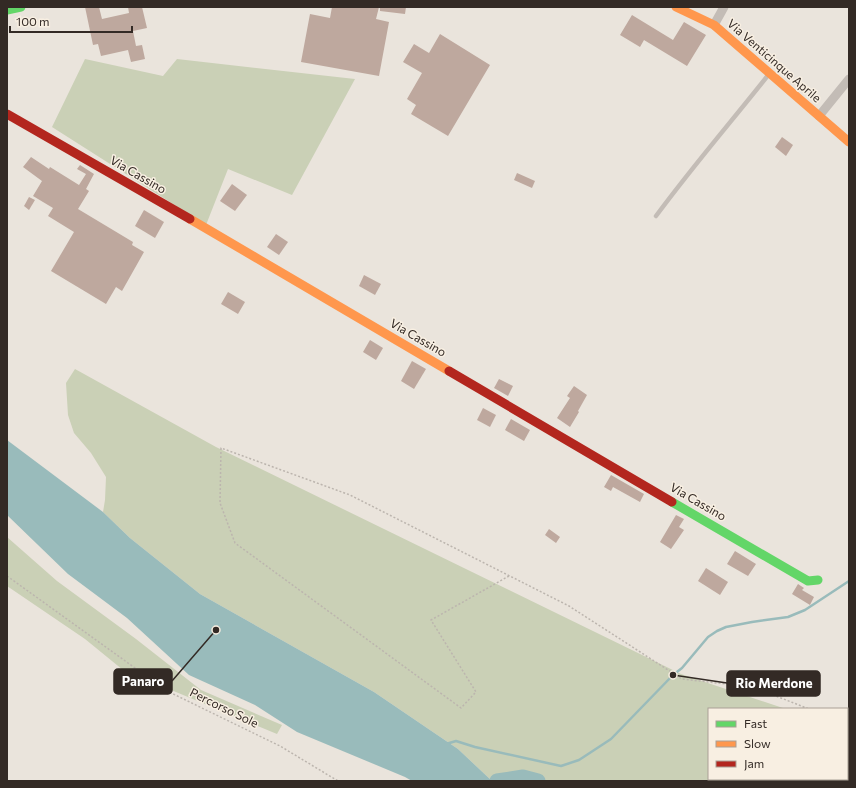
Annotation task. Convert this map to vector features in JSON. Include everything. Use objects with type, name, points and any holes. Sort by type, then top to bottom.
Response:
[{"type":"street","points":[[7,10],[22,7]]},
{"type":"street","name":"Via Venticinque Aprile","points":[[676,7],[714,25],[849,142]]},
{"type":"street","points":[[714,25],[724,7]]},
{"type":"street","points":[[820,116],[849,79]]},
{"type":"street","name":"Via Cassino","points":[[7,114],[135,186],[808,581],[818,580]]},
{"type":"lane","points":[[656,216],[686,174],[719,137],[770,73]]},
{"type":"path","points":[[509,576],[431,620],[476,692],[461,708],[235,542],[220,502],[221,448],[350,495],[569,606],[682,679],[753,687],[806,708]]},
{"type":"path","name":"Percorso Sole","points":[[7,576],[167,691],[280,746],[338,781]]},
{"type":"green space","points":[[85,59],[163,76],[177,59],[355,79],[292,195],[228,169],[206,225],[52,127]]},
{"type":"green space","points":[[75,369],[216,447],[681,674],[783,708],[708,708],[708,780],[848,780],[849,730],[849,781],[538,781],[523,777],[492,781],[458,749],[374,692],[200,594],[130,538],[103,512],[106,477],[91,453],[74,433],[68,415],[66,383]]},
{"type":"green space","points":[[7,537],[57,581],[136,639],[201,690],[282,725],[277,734],[123,670],[85,639],[7,586]]},
{"type":"water","points":[[7,440],[103,512],[130,538],[200,594],[374,692],[458,749],[492,781],[412,781],[297,732],[255,705],[189,675],[127,618],[68,574],[7,515]]},
{"type":"building","points":[[85,7],[99,7],[102,19],[129,13],[128,7],[142,7],[147,28],[133,31],[136,46],[142,45],[145,59],[131,62],[128,50],[101,56],[98,44],[93,45]]},
{"type":"building","points":[[332,7],[379,7],[376,19],[389,22],[379,76],[301,62],[310,14],[330,18]]},
{"type":"building","points":[[380,7],[406,7],[405,14],[380,11]]},
{"type":"building","points":[[632,15],[673,40],[684,22],[706,35],[687,66],[644,40],[640,47],[620,35]]},
{"type":"building","points":[[440,34],[490,65],[448,136],[411,114],[416,105],[407,99],[422,73],[403,62],[414,44],[429,53]]},
{"type":"building","points":[[782,137],[793,145],[786,156],[775,147]]},
{"type":"building","points":[[31,157],[49,169],[50,167],[79,185],[86,174],[77,169],[80,165],[94,174],[86,189],[89,191],[78,209],[133,242],[132,245],[144,252],[122,291],[116,287],[106,304],[51,271],[74,232],[48,216],[53,208],[33,196],[42,181],[23,167]]},
{"type":"building","points":[[517,173],[535,181],[532,188],[514,180]]},
{"type":"building","points":[[232,184],[247,195],[235,211],[220,201]]},
{"type":"building","points":[[29,197],[35,200],[29,210],[24,206]]},
{"type":"building","points":[[144,210],[164,222],[155,238],[135,226]]},
{"type":"building","points":[[276,234],[288,242],[279,255],[267,247]]},
{"type":"building","points":[[364,275],[381,284],[375,295],[359,286]]},
{"type":"building","points":[[228,292],[245,302],[238,314],[221,304]]},
{"type":"building","points":[[370,340],[383,348],[376,360],[363,352]]},
{"type":"building","points":[[412,361],[426,369],[414,389],[401,381]]},
{"type":"building","points":[[499,379],[513,386],[508,396],[494,388]]},
{"type":"building","points":[[574,386],[587,395],[570,427],[557,418],[570,398],[567,396]]},
{"type":"building","points":[[483,408],[496,415],[490,427],[477,420]]},
{"type":"building","points":[[511,419],[530,430],[524,441],[505,430]]},
{"type":"building","points":[[611,475],[644,494],[640,502],[613,487],[611,491],[604,487]]},
{"type":"building","points":[[676,515],[684,519],[679,527],[684,530],[671,549],[660,542]]},
{"type":"building","points":[[549,529],[560,537],[556,543],[545,535]]},
{"type":"building","points":[[735,551],[756,564],[748,576],[727,564]]},
{"type":"building","points":[[706,568],[728,582],[720,595],[698,581]]},
{"type":"building","points":[[798,584],[804,588],[802,590],[814,597],[810,605],[792,594]]},
{"type":"waterway","points":[[446,744],[456,741],[475,747],[561,766],[579,760],[611,739],[673,675],[682,668],[708,637],[717,631],[726,627],[788,617],[805,610],[849,581]]},
{"type":"waterway","points":[[497,781],[523,777],[538,781]]},
{"type":"traffic: fast","points":[[7,10],[21,7]]},
{"type":"traffic: fast","points":[[672,502],[808,581],[818,580]]},
{"type":"traffic: slow","points":[[676,7],[714,25],[849,142]]},
{"type":"traffic: slow","points":[[190,219],[449,371]]},
{"type":"traffic: jam","points":[[7,114],[190,219]]},
{"type":"traffic: jam","points":[[449,371],[672,502]]},
{"type":"place","name":"Panaro","points":[[216,630]]},
{"type":"place","name":"Rio Merdone","points":[[673,675]]}]
